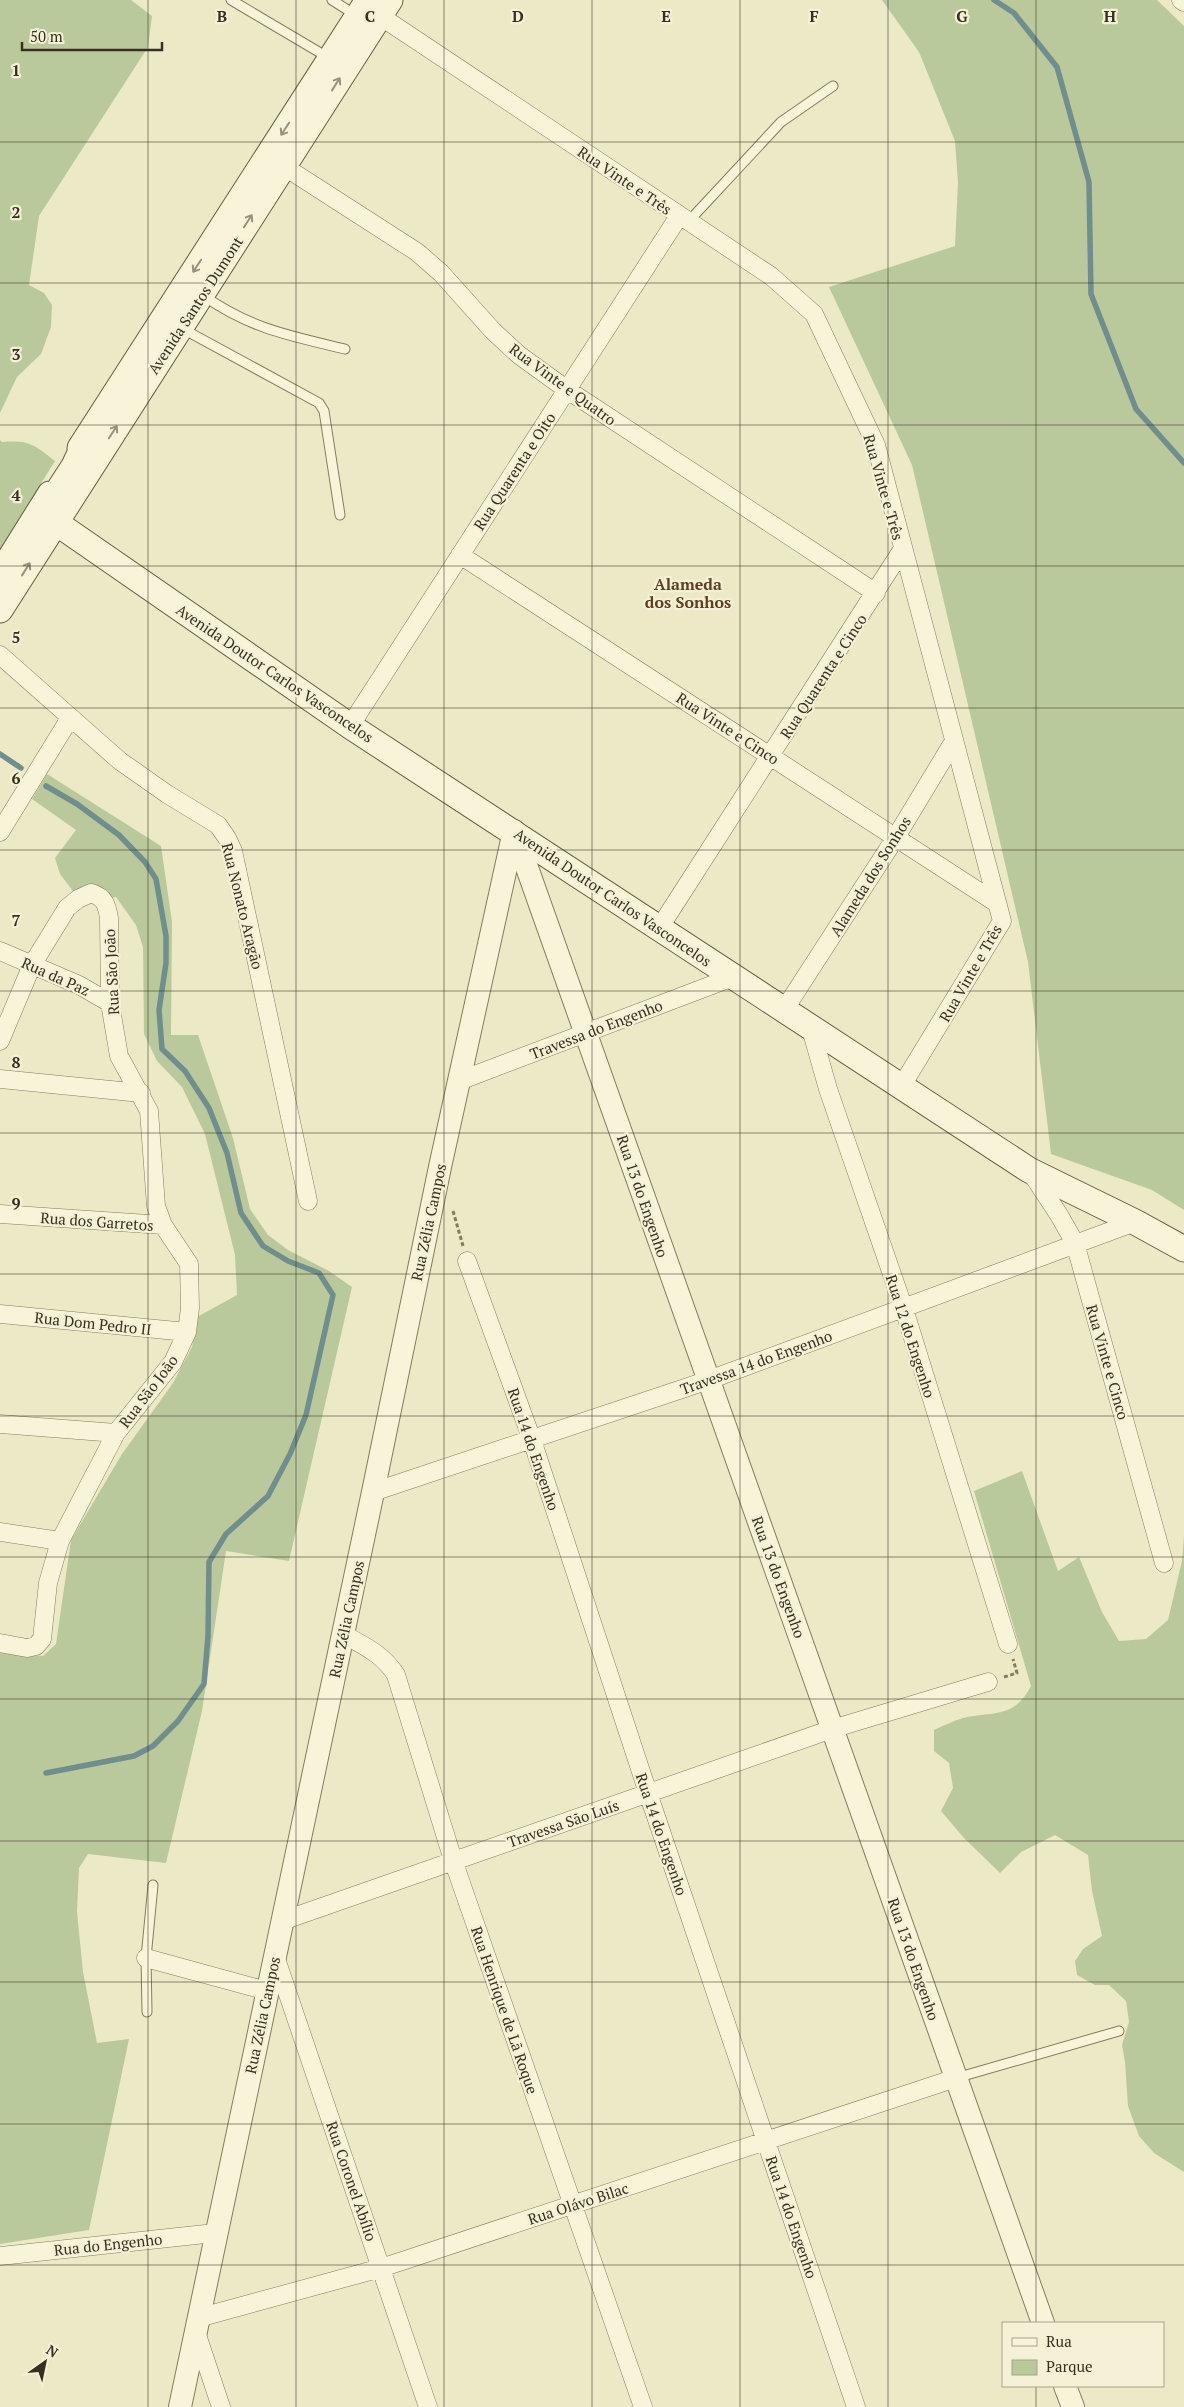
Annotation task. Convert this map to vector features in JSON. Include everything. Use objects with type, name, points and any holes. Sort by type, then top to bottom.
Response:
[{"type":"main road","name":"Avenida Santos Dumont","points":[[0,610],[201,294],[276,161],[330,59],[372,10]]},
{"type":"main road","name":"Avenida Santos Dumont","points":[[0,574],[88,434],[276,161],[372,10]]},
{"type":"main road","points":[[55,522],[48,514],[48,506],[74,466],[88,434]]},
{"type":"main road","name":"Avenida Doutor Carlos Vasconcelos","points":[[55,522],[350,726],[514,831],[901,1088],[1029,1170],[1135,1222],[1184,1249]]},
{"type":"street","name":"Rua Vinte e Três","points":[[372,10],[771,276],[814,314],[876,446],[995,902],[1002,921],[901,1088]]},
{"type":"street","name":"Rua Vinte e Quatro","points":[[276,161],[417,252],[441,273],[493,331],[519,355],[566,389],[876,593]]},
{"type":"street","name":"Rua Quarenta e Oito","points":[[350,726],[566,389],[683,219]]},
{"type":"street","name":"Rua Quarenta e Cinco","points":[[660,928],[902,550]]},
{"type":"street","name":"Rua Vinte e Cinco","points":[[460,555],[995,902]]},
{"type":"street","name":"Rua Nonato Aragão","points":[[0,655],[120,760],[167,794],[218,824],[227,838],[233,852],[308,1201]]},
{"type":"street","points":[[0,832],[70,718]]},
{"type":"street","name":"Alameda dos Sonhos","points":[[784,1010],[896,837],[954,741]]},
{"type":"street","name":"Rua 13 do Engenho","points":[[514,831],[1043,2322]]},
{"type":"street","name":"Rua Zélia Campos","points":[[180,2407],[215,2233],[374,1492],[406,1328],[514,831]]},
{"type":"street","name":"Rua São João","points":[[0,1643],[27,1648],[36,1646],[42,1639],[48,1583],[60,1541],[116,1433],[173,1362],[186,1332],[190,1308],[189,1264],[163,1225],[156,1206],[149,1111],[141,1093],[128,1076],[119,1056],[110,1003],[109,918],[107,905],[95,894],[78,899],[67,908],[32,965]]},
{"type":"street","name":"Rua da Paz","points":[[0,951],[80,985],[110,1003]]},
{"type":"street","points":[[0,1041],[32,965]]},
{"type":"street","name":"Travessa do Engenho","points":[[459,1081],[733,977]]},
{"type":"street","name":"Rua 12 do Engenho","points":[[811,1028],[828,1089],[904,1309],[1008,1644]]},
{"type":"street","points":[[0,1079],[141,1093]]},
{"type":"street","name":"Rua Vinte e Cinco","points":[[1029,1170],[1060,1215],[1075,1243],[1164,1563]]},
{"type":"street","name":"Rua dos Garretos","points":[[0,1214],[163,1225]]},
{"type":"street","name":"Travessa 14 do Engenho","points":[[374,1492],[709,1380],[1135,1222]]},
{"type":"street","name":"Rua 14 do Engenho","points":[[467,1261],[532,1440],[648,1793],[856,2407]]},
{"type":"street","name":"Rua Dom Pedro II","points":[[0,1314],[186,1332]]},
{"type":"street","points":[[0,1424],[116,1433]]},
{"type":"street","points":[[0,1532],[60,1541]]},
{"type":"street","name":"Rua Henrique de Lã Roque","points":[[343,1634],[376,1652],[388,1663],[396,1675],[453,1860],[642,2407]]},
{"type":"street","name":"Travessa São Luís","points":[[282,1921],[832,1729],[988,1682]]},
{"type":"street","name":"Rua Coronel Abílio","points":[[275,1956],[428,2407]]},
{"type":"street","points":[[146,1958],[267,1991]]},
{"type":"street","name":"Rua Olávo Bilac","points":[[197,2325],[381,2268],[956,2078]]},
{"type":"street","name":"Rua do Engenho","points":[[0,2256],[215,2233]]},
{"type":"street","points":[[197,2325],[221,2407]]},
{"type":"street","points":[[1065,2387],[1073,2407]]},
{"type":"lane","points":[[230,0],[330,59]]},
{"type":"lane","points":[[332,0],[372,10]]},
{"type":"lane","points":[[683,219],[781,122],[833,86]]},
{"type":"lane","points":[[201,294],[227,312],[272,332],[345,349]]},
{"type":"lane","points":[[180,327],[319,403],[324,411],[340,515]]},
{"type":"lane","points":[[147,2012],[146,1958],[153,1884]]},
{"type":"lane","points":[[956,2078],[1119,2031]]},
{"type":"path","points":[[451,1205],[467,1261]]},
{"type":"path","points":[[988,1682],[1017,1673],[1008,1644]]},
{"type":"green space","points":[[0,0],[131,0],[152,16],[148,47],[39,216],[29,285],[44,293],[52,305],[51,327],[41,354],[17,377],[0,413]]},
{"type":"green space","points":[[882,0],[1157,0],[1184,26],[1184,1210],[1152,1190],[1051,1154],[1028,962],[912,465],[829,287],[955,246],[958,182],[955,141],[919,52]]},
{"type":"green space","points":[[0,440],[2,442],[26,443],[42,451],[55,461],[0,550]]},
{"type":"green space","points":[[47,774],[161,846],[172,922],[171,1035],[198,1035],[233,1138],[250,1209],[268,1235],[288,1250],[329,1271],[352,1287],[289,1561],[226,1551],[202,1711],[166,1863],[88,1854],[79,1868],[77,1912],[83,1972],[97,2043],[129,2039],[89,2230],[0,2244],[0,1653],[43,1656],[56,1644],[71,1540],[122,1454],[173,1383],[192,1347],[197,1317],[237,1295],[235,1255],[205,1134],[182,1087],[157,1061],[144,1034],[143,947],[136,925],[116,897],[96,902],[73,891],[60,874],[55,858],[76,830],[32,799]]},
{"type":"green space","points":[[1022,1471],[1058,1571],[1079,1557],[1102,1612],[1119,1641],[1146,1639],[1168,1620],[1182,1561],[1184,1536],[1184,2172],[1154,2153],[1139,2136],[1128,2106],[1122,2045],[1129,2022],[1126,2001],[1109,1985],[1095,1985],[1077,1975],[1075,1961],[1083,1949],[1102,1936],[1092,1891],[1088,1855],[1055,1835],[1021,1852],[1000,1873],[964,1838],[941,1811],[953,1788],[949,1763],[934,1751],[934,1730],[963,1718],[994,1714],[1010,1709],[1018,1704],[1031,1686],[974,1491]]},
{"type":"waterway","points":[[994,0],[1014,13],[1057,67],[1089,182],[1091,294],[1136,409],[1184,463]]},
{"type":"waterway","points":[[0,754],[21,768]]},
{"type":"waterway","points":[[46,786],[77,804],[119,835],[145,862],[156,879],[166,936],[166,963],[159,1010],[162,1049],[185,1071],[209,1108],[227,1153],[241,1213],[263,1246],[288,1261],[319,1273],[333,1295],[306,1415],[290,1454],[268,1496],[226,1534],[209,1562],[208,1636],[204,1684],[178,1721],[153,1746],[134,1756],[46,1773]]},
{"type":"district","name":"Alameda dos Sonhos","points":[[688,593]]}]
